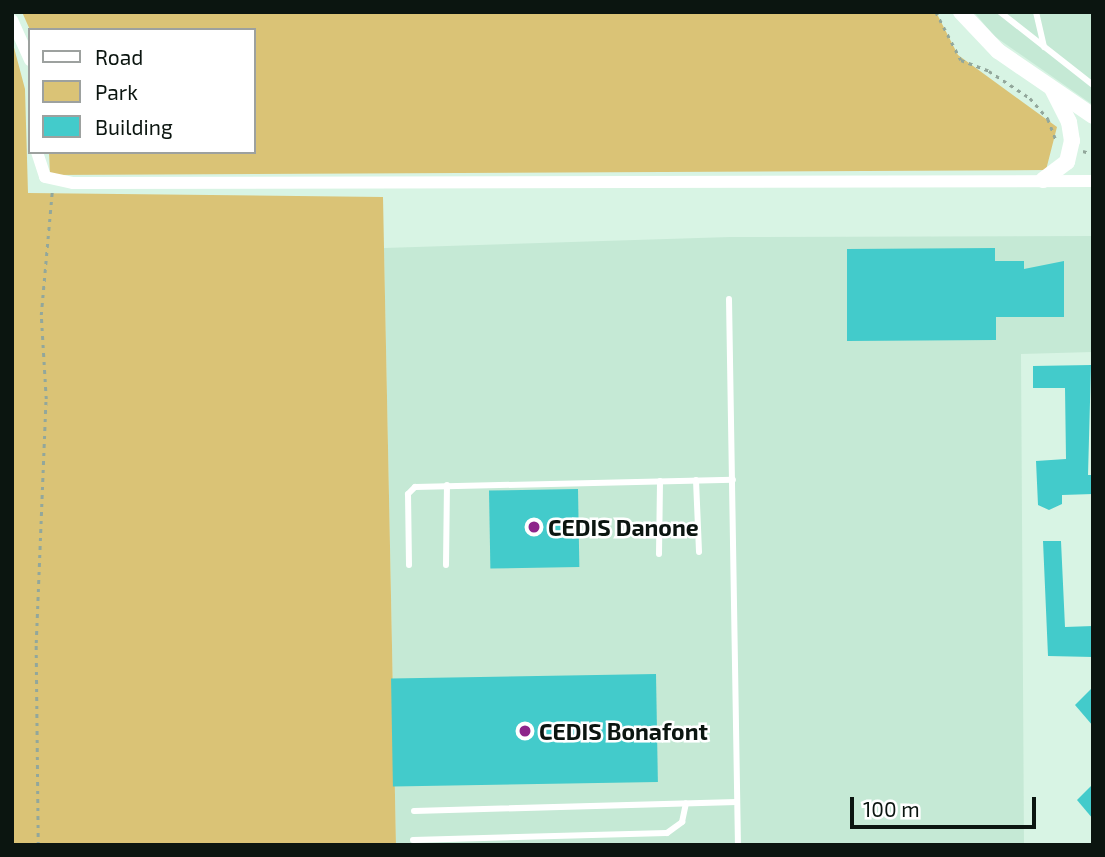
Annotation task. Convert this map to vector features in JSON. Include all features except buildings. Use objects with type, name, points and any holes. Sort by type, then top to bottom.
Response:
[{"type":"street","points":[[961,12],[990,44],[1093,116]]},
{"type":"street","points":[[12,20],[28,56]]},
{"type":"street","points":[[1043,180],[1067,162],[1071,148],[1072,131],[1051,88]]},
{"type":"street","points":[[37,154],[40,172],[53,181],[1093,181]]},
{"type":"lane","points":[[1036,12],[1044,47]]},
{"type":"lane","points":[[1001,13],[1093,85]]},
{"type":"lane","points":[[729,299],[738,845]]},
{"type":"lane","points":[[696,480],[699,552]]},
{"type":"lane","points":[[409,565],[410,489],[447,485],[733,480]]},
{"type":"lane","points":[[659,554],[660,481]]},
{"type":"lane","points":[[446,565],[447,485]]},
{"type":"lane","points":[[414,811],[737,802]]},
{"type":"lane","points":[[413,840],[667,833],[682,822],[686,803]]},
{"type":"path","points":[[936,12],[961,60],[1030,98],[1048,119],[1057,143],[1093,154]]},
{"type":"path","points":[[37,845],[36,643],[46,399],[41,315],[53,181]]},
{"type":"shaded area","points":[[974,12],[1093,12],[1093,105],[994,36]]},
{"type":"shaded area","points":[[1093,236],[1093,352],[1021,354],[1024,845],[396,845],[384,248],[730,237]]},
{"type":"green space","points":[[22,12],[936,12],[958,55],[1057,127],[1046,170],[50,175],[49,154],[256,154],[256,28],[29,28]]},
{"type":"green space","points":[[12,40],[25,89],[28,193],[383,197],[396,845],[12,845]]},
{"type":"place","name":"CEDIS Danone","points":[[534,527]]},
{"type":"place","name":"CEDIS Bonafont","points":[[525,731]]}]
